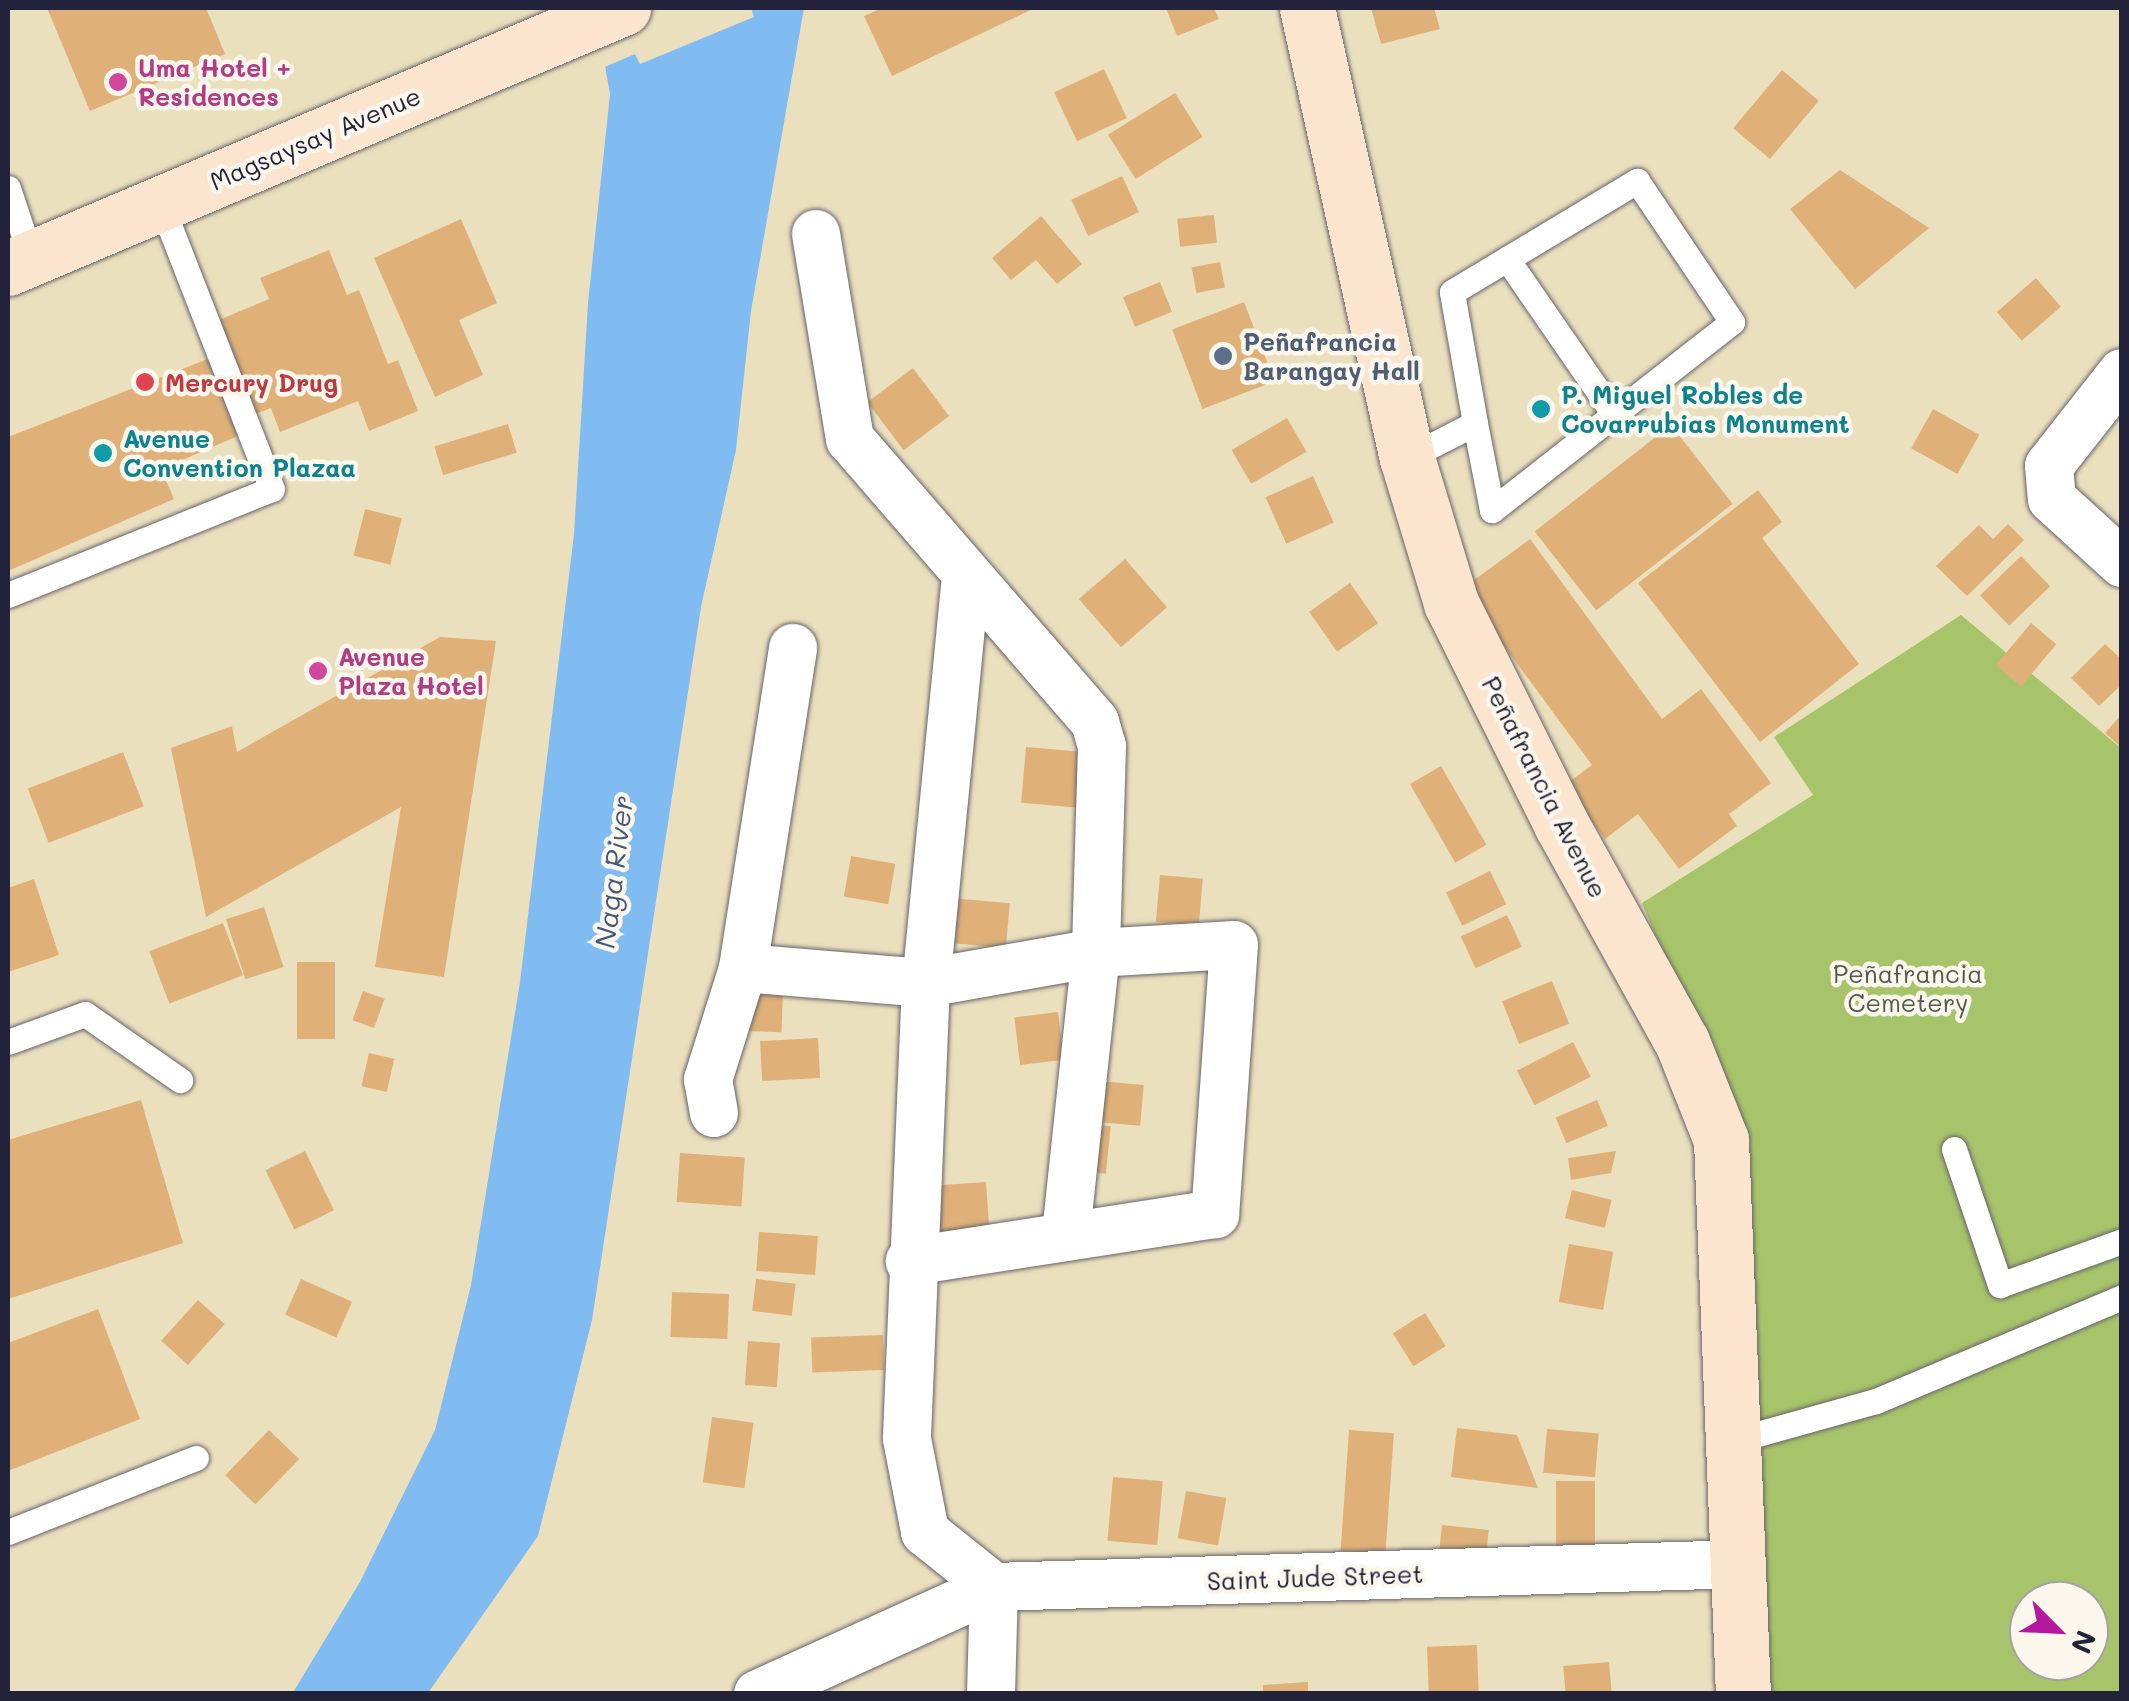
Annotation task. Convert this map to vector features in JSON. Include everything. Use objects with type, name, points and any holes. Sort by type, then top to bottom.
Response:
[{"type":"main road","name":"Magsaysay Avenue","points":[[19,263],[624,8]]},
{"type":"main road","name":"Peñafrancia Avenue","points":[[1307,8],[1407,458],[1451,603],[1561,824],[1682,1042],[1720,1140],[1742,1564],[1743,1694]]},
{"type":"street","points":[[816,234],[850,439],[1095,722],[1102,746],[1096,954],[1066,1235]]},
{"type":"street","points":[[2122,373],[2049,466],[2052,499],[2122,562]]},
{"type":"street","points":[[966,576],[926,983],[910,1261],[908,1439],[925,1532],[994,1586]]},
{"type":"street","points":[[714,1113],[708,1080],[743,968],[793,648]]},
{"type":"street","points":[[743,968],[926,983],[1096,954],[1234,945],[1225,1140],[1216,1214],[910,1261]]},
{"type":"street","name":"Saint Jude Street","points":[[994,1586],[1742,1564]]},
{"type":"street","points":[[758,1694],[994,1586]]},
{"type":"street","points":[[991,1694],[994,1586]]},
{"type":"lane","points":[[1638,181],[1732,322],[1614,414],[1492,510],[1452,292],[1638,181]]},
{"type":"lane","points":[[8,188],[19,263]]},
{"type":"lane","points":[[8,594],[272,489],[161,205]]},
{"type":"lane","points":[[1507,259],[1614,414]]},
{"type":"lane","points":[[1407,458],[1475,422]]},
{"type":"lane","points":[[8,1042],[85,1014],[180,1080]]},
{"type":"lane","points":[[1954,1148],[2000,1285],[2122,1241]]},
{"type":"lane","points":[[1736,1440],[1876,1401],[2122,1297]]},
{"type":"lane","points":[[8,1532],[196,1458]]},
{"type":"green space","name":"Peñafrancia Cemetery","points":[[1961,615],[2121,748],[2121,1693],[1763,1693],[1735,1125],[1642,903],[1813,795],[1774,737]]},
{"type":"water","name":"Naga River","points":[[595,8],[804,8],[751,311],[736,450],[701,607],[592,1320],[538,1536],[428,1693],[292,1694],[360,1582],[435,1430],[471,1285],[520,982],[574,534],[588,303],[610,94]]},
{"type":"pier","points":[[590,8],[751,8],[754,17],[640,64],[635,54],[600,69]]},
{"type":"building","name":"Uma Hotel + Residences","points":[[47,8],[206,8],[225,54],[90,111]]},
{"type":"building","points":[[882,8],[1035,8],[892,76],[864,16]]},
{"type":"building","points":[[1166,8],[1214,8],[1219,19],[1177,36]]},
{"type":"building","points":[[1371,8],[1434,8],[1440,29],[1381,44]]},
{"type":"building","points":[[1104,69],[1127,118],[1077,141],[1054,92]]},
{"type":"building","points":[[1782,70],[1819,101],[1770,159],[1733,128]]},
{"type":"building","points":[[1175,93],[1203,137],[1136,179],[1108,135]]},
{"type":"building","points":[[1840,170],[1929,228],[1855,289],[1790,209]]},
{"type":"building","points":[[1122,176],[1139,212],[1088,236],[1071,200]]},
{"type":"building","points":[[1214,215],[1217,243],[1180,247],[1177,219]]},
{"type":"building","points":[[1041,216],[1082,264],[1057,284],[1036,260],[1011,280],[992,258]]},
{"type":"building","points":[[461,219],[497,303],[459,320],[483,375],[435,397],[374,258]]},
{"type":"building","points":[[329,250],[347,295],[359,290],[388,364],[398,360],[418,411],[369,431],[358,401],[280,432],[271,408],[250,416],[214,322],[269,299],[260,278]]},
{"type":"building","points":[[1220,262],[1225,288],[1196,293],[1192,268]]},
{"type":"building","points":[[2036,278],[2061,307],[2022,341],[1997,312]]},
{"type":"building","points":[[1160,282],[1172,312],[1135,327],[1123,297]]},
{"type":"building","name":"Peñafrancia Barangay Hall","points":[[1244,302],[1274,381],[1203,409],[1172,330]]},
{"type":"building","name":"Avenue Convention Plazaa","points":[[213,357],[245,433],[161,469],[174,499],[8,571],[8,437]]},
{"type":"building","points":[[913,368],[949,416],[904,450],[867,402]]},
{"type":"building","points":[[1933,409],[1979,435],[1958,474],[1911,448]]},
{"type":"building","points":[[1287,418],[1306,452],[1251,484],[1232,450]]},
{"type":"building","points":[[508,424],[517,453],[443,475],[434,447]]},
{"type":"building","points":[[1671,425],[1733,504],[1596,610],[1535,532]]},
{"type":"building","points":[[1313,476],[1334,523],[1286,544],[1265,497]]},
{"type":"building","points":[[1758,490],[1782,522],[1762,538],[1859,664],[1760,742],[1638,583]]},
{"type":"building","points":[[365,509],[402,518],[390,565],[353,556]]},
{"type":"building","points":[[2008,524],[2024,540],[1967,596],[1936,566],[1979,525],[1993,539]]},
{"type":"building","points":[[1530,539],[1662,719],[1701,689],[1771,783],[1729,814],[1737,826],[1679,869],[1638,814],[1605,839],[1565,785],[1592,765],[1462,589]]},
{"type":"building","points":[[2021,556],[2050,586],[2009,626],[1980,596]]},
{"type":"building","points":[[1125,559],[1167,607],[1121,647],[1079,599]]},
{"type":"building","points":[[1350,583],[1378,623],[1337,652],[1309,612]]},
{"type":"building","points":[[2031,623],[2056,644],[2021,686],[1996,665]]},
{"type":"building","points":[[440,637],[496,641],[444,977],[375,967],[401,807],[206,917],[171,748],[232,726],[237,752]]},
{"type":"building","points":[[2105,644],[2122,660],[2122,684],[2099,706],[2071,678]]},
{"type":"building","points":[[2122,714],[2122,748],[2105,733]]},
{"type":"building","points":[[1026,747],[1081,752],[1076,808],[1021,803]]},
{"type":"building","points":[[123,752],[144,806],[49,843],[28,789]]},
{"type":"building","points":[[1441,766],[1486,845],[1455,863],[1410,784]]},
{"type":"building","points":[[851,856],[895,864],[888,904],[844,896]]},
{"type":"building","points":[[1490,871],[1506,904],[1462,926],[1446,892]]},
{"type":"building","points":[[1160,875],[1203,879],[1199,926],[1156,922]]},
{"type":"building","points":[[34,879],[59,955],[8,972],[8,888]]},
{"type":"building","points":[[951,898],[1010,903],[1006,948],[947,943]]},
{"type":"building","points":[[264,907],[283,967],[245,979],[226,919]]},
{"type":"building","points":[[1507,915],[1522,947],[1476,968],[1461,937]]},
{"type":"building","points":[[223,923],[243,975],[169,1004],[149,951]]},
{"type":"building","points":[[297,962],[335,962],[335,1039],[297,1039]]},
{"type":"building","points":[[1552,981],[1569,1024],[1519,1044],[1502,1001]]},
{"type":"building","points":[[750,989],[783,990],[782,1032],[749,1031]]},
{"type":"building","points":[[363,991],[385,999],[374,1028],[352,1020]]},
{"type":"building","points":[[1058,1012],[1064,1060],[1020,1065],[1014,1017]]},
{"type":"building","points":[[818,1038],[820,1078],[762,1081],[760,1041]]},
{"type":"building","points":[[1573,1042],[1591,1077],[1535,1105],[1517,1071]]},
{"type":"building","points":[[369,1053],[394,1059],[387,1092],[361,1086]]},
{"type":"building","points":[[1087,1080],[1144,1085],[1140,1126],[1083,1121]]},
{"type":"building","points":[[141,1100],[183,1243],[8,1299],[8,1140]]},
{"type":"building","points":[[1597,1100],[1608,1126],[1567,1143],[1556,1118]]},
{"type":"building","points":[[1081,1123],[1111,1126],[1106,1174],[1076,1171]]},
{"type":"building","points":[[305,1151],[334,1210],[294,1230],[265,1170]]},
{"type":"building","points":[[1616,1151],[1611,1173],[1571,1180],[1568,1158]]},
{"type":"building","points":[[680,1153],[745,1158],[741,1206],[677,1202]]},
{"type":"building","points":[[986,1182],[989,1228],[927,1232],[924,1186]]},
{"type":"building","points":[[1572,1190],[1612,1200],[1605,1228],[1565,1218]]},
{"type":"building","points":[[759,1232],[818,1236],[815,1275],[756,1271]]},
{"type":"building","points":[[1569,1244],[1613,1252],[1603,1310],[1559,1302]]},
{"type":"building","points":[[301,1279],[352,1302],[336,1337],[285,1315]]},
{"type":"building","points":[[756,1279],[796,1284],[792,1316],[752,1311]]},
{"type":"building","points":[[672,1292],[729,1294],[727,1339],[670,1337]]},
{"type":"building","points":[[198,1300],[225,1324],[188,1365],[161,1341]]},
{"type":"building","points":[[98,1309],[140,1419],[8,1471],[8,1343]]},
{"type":"building","points":[[1425,1313],[1446,1346],[1413,1366],[1393,1333]]},
{"type":"building","points":[[883,1335],[884,1370],[812,1372],[811,1338]]},
{"type":"building","points":[[748,1341],[780,1343],[777,1387],[745,1385]]},
{"type":"building","points":[[712,1417],[754,1423],[744,1488],[703,1482]]},
{"type":"building","points":[[1457,1428],[1517,1435],[1538,1488],[1451,1477]]},
{"type":"building","points":[[1547,1429],[1599,1434],[1595,1477],[1543,1473]]},
{"type":"building","points":[[269,1430],[299,1459],[255,1504],[225,1475]]},
{"type":"building","points":[[1349,1430],[1394,1433],[1385,1554],[1341,1551]]},
{"type":"building","points":[[1113,1477],[1163,1481],[1157,1545],[1107,1541]]},
{"type":"building","points":[[1556,1481],[1595,1481],[1595,1546],[1556,1546]]},
{"type":"building","points":[[1186,1491],[1226,1498],[1218,1545],[1178,1538]]},
{"type":"building","points":[[1442,1525],[1489,1530],[1485,1563],[1439,1558]]},
{"type":"building","points":[[1477,1645],[1479,1694],[1429,1694],[1427,1647]]},
{"type":"building","points":[[1609,1662],[1612,1694],[1566,1694],[1563,1666]]},
{"type":"building","points":[[1308,1682],[1308,1694],[1263,1694],[1263,1685]]},
{"type":"place","name":"Uma Hotel + Residences","points":[[118,82]]},
{"type":"place","name":"Peñafrancia Barangay Hall","points":[[1223,356]]},
{"type":"place","name":"Mercury Drug","points":[[145,382]]},
{"type":"place","name":"P. Miguel Robles de Covarrubias Monument","points":[[1541,409]]},
{"type":"place","name":"Avenue Convention Plazaa","points":[[103,453]]},
{"type":"place","name":"Avenue Plaza Hotel","points":[[318,671]]}]
